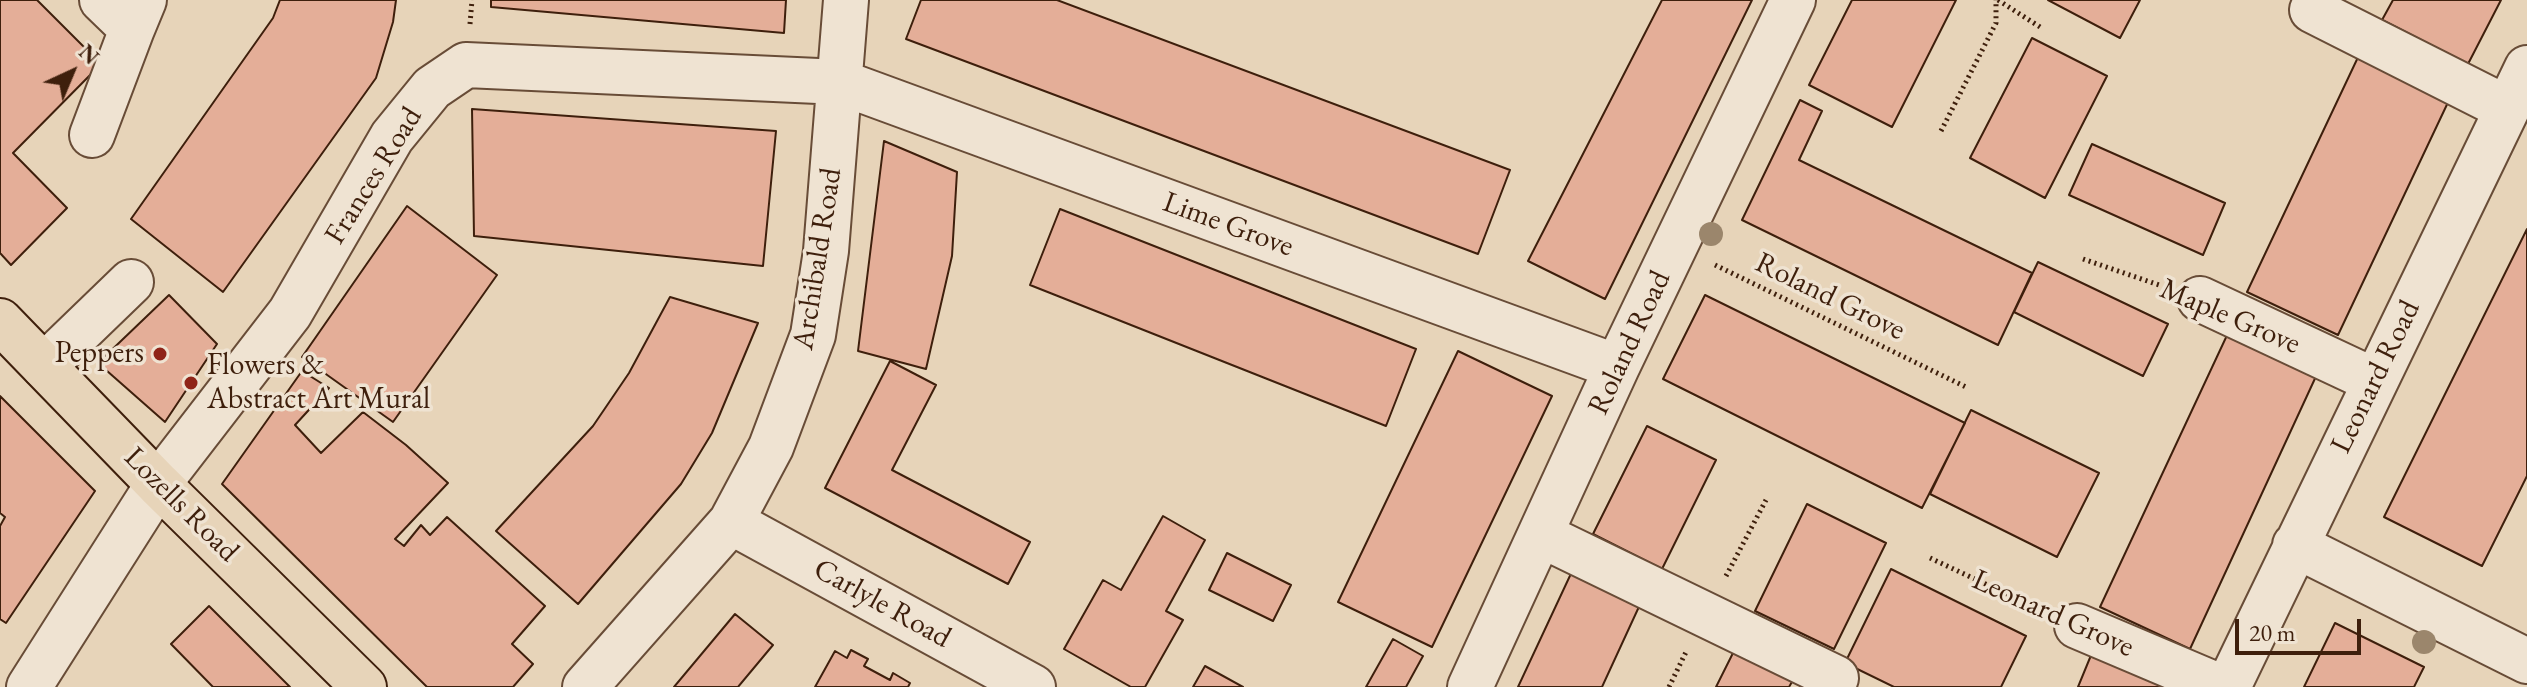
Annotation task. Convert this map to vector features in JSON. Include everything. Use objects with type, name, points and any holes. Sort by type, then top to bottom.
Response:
[{"type":"main road","name":"Lozells Road","points":[[0,321],[158,484],[364,687]]},
{"type":"street","name":"Archibald Road","points":[[585,687],[731,522],[771,447],[813,335],[826,251],[846,0]]},
{"type":"street","name":"Roland Road","points":[[1470,687],[1617,367],[1793,0]]},
{"type":"street","points":[[92,135],[126,10]]},
{"type":"street","points":[[2312,10],[2506,108]]},
{"type":"street","name":"Frances Road","points":[[29,687],[158,484],[290,313],[392,137],[432,88],[466,65],[840,82]]},
{"type":"street","name":"Leonard Road","points":[[2228,687],[2527,68]]},
{"type":"street","name":"Lime Grove","points":[[840,82],[1617,367]]},
{"type":"street","points":[[44,366],[131,282]]},
{"type":"street","name":"Maple Grove","points":[[2200,299],[2375,381]]},
{"type":"street","name":"Carlyle Road","points":[[731,522],[1033,687]]},
{"type":"street","points":[[1541,535],[1836,678]]},
{"type":"street","points":[[2295,545],[2527,661]]},
{"type":"street","name":"Leonard Grove","points":[[2077,626],[2221,687]]},
{"type":"path","points":[[1941,131],[1996,23],[1997,0],[2040,27]]},
{"type":"path","name":"Roland Grove","points":[[1675,246],[1966,387]]},
{"type":"path","name":"Maple Grove","points":[[2083,259],[2200,299]]},
{"type":"path","name":"Leonard Grove","points":[[1930,558],[2077,626]]},
{"type":"building","points":[[0,0],[37,0],[101,64],[13,153],[67,208],[11,265],[0,253]]},
{"type":"building","points":[[280,0],[396,0],[393,22],[376,78],[223,292],[131,219],[273,18]]},
{"type":"building","points":[[491,0],[786,0],[784,33],[491,7]]},
{"type":"building","points":[[921,0],[1057,0],[1510,170],[1478,254],[906,39]]},
{"type":"building","points":[[1662,0],[1752,0],[1605,299],[1528,261]]},
{"type":"building","points":[[1852,0],[1956,0],[1892,127],[1809,85]]},
{"type":"building","points":[[2048,0],[2140,0],[2120,38]]},
{"type":"building","points":[[2393,0],[2501,0],[2468,64],[2382,20]]},
{"type":"building","points":[[2032,38],[2107,76],[2045,198],[1970,158]]},
{"type":"building","points":[[2360,53],[2451,96],[2338,335],[2247,292]]},
{"type":"building","points":[[1800,100],[1822,111],[1799,160],[2032,273],[1998,345],[1742,220]]},
{"type":"building","points":[[472,109],[776,131],[763,266],[474,236]]},
{"type":"building","points":[[884,141],[957,172],[952,256],[926,369],[858,351]]},
{"type":"building","points":[[2092,144],[2225,203],[2203,255],[2069,195]]},
{"type":"building","points":[[407,206],[497,275],[393,422],[302,357]]},
{"type":"building","points":[[1060,209],[1416,349],[1386,426],[1030,285]]},
{"type":"building","points":[[2527,229],[2527,476],[2482,566],[2384,517]]},
{"type":"building","points":[[2038,262],[2168,324],[2143,376],[2014,312]]},
{"type":"building","name":"Peppers","points":[[169,295],[217,344],[165,422],[98,363]]},
{"type":"building","points":[[1705,295],[1965,423],[1922,508],[1663,379]]},
{"type":"building","points":[[670,297],[758,323],[712,433],[681,484],[578,604],[496,531],[593,426],[629,373]]},
{"type":"building","points":[[2229,331],[2318,372],[2190,649],[2100,607]]},
{"type":"building","points":[[1458,351],[1552,396],[1432,647],[1338,602]]},
{"type":"building","points":[[890,361],[936,385],[892,470],[1030,542],[1008,584],[825,488]]},
{"type":"building","points":[[302,371],[329,388],[295,425],[321,453],[363,412],[448,483],[395,539],[404,546],[421,525],[430,535],[447,517],[545,606],[512,644],[533,664],[513,687],[427,687],[222,484]]},
{"type":"building","points":[[0,396],[95,491],[6,623],[0,619],[0,526],[5,517],[0,513]]},
{"type":"building","points":[[1971,410],[2099,473],[2057,557],[1930,494]]},
{"type":"building","points":[[1647,426],[1716,460],[1662,569],[1593,534]]},
{"type":"building","points":[[1807,504],[1886,543],[1834,649],[1755,611]]},
{"type":"building","points":[[1163,516],[1205,540],[1166,611],[1183,620],[1145,687],[1131,687],[1064,649],[1103,580],[1121,590]]},
{"type":"building","points":[[1227,553],[1291,585],[1273,621],[1209,590]]},
{"type":"building","points":[[1575,565],[1643,598],[1602,687],[1518,687]]},
{"type":"building","points":[[1891,569],[2026,636],[2001,687],[1894,687],[1845,663]]},
{"type":"building","points":[[209,606],[290,687],[213,687],[171,644]]},
{"type":"building","points":[[735,614],[773,645],[738,687],[674,687]]},
{"type":"building","points":[[2335,623],[2424,667],[2414,687],[2304,687]]},
{"type":"building","points":[[1393,639],[1423,656],[1406,687],[1366,687]]},
{"type":"building","points":[[1737,645],[1796,675],[1789,687],[1716,687]]},
{"type":"building","points":[[2094,648],[2173,687],[2078,687]]},
{"type":"building","points":[[851,650],[868,659],[864,666],[890,680],[893,673],[910,683],[908,687],[815,687],[835,651],[847,658]]},
{"type":"building","points":[[1205,666],[1243,687],[1193,687]]},
{"type":"place","name":"Peppers","points":[[160,354]]},
{"type":"place","name":"Flowers & Abstract Art Mural","points":[[191,383]]}]
